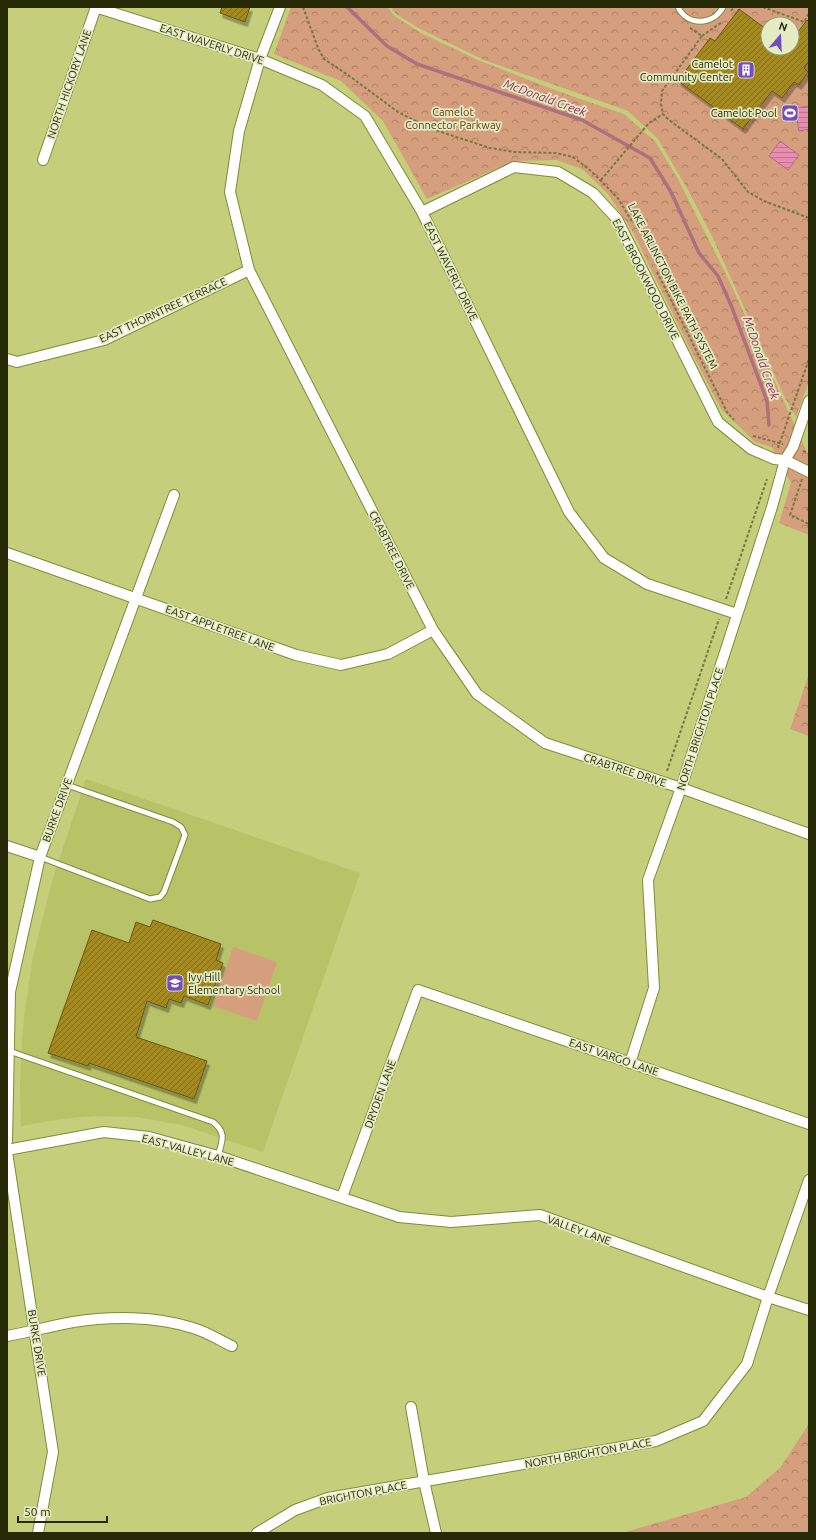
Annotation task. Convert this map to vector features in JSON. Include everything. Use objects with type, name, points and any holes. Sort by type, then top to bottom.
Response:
[{"type":"street","name":"EAST WAVERLY DRIVE","points":[[95,7],[260,59],[322,85],[364,116],[422,212],[569,512],[604,558],[647,584],[737,614]]},
{"type":"street","name":"NORTH HICKORY LANE","points":[[43,160],[95,7]]},
{"type":"street","name":"CRABTREE DRIVE","points":[[280,7],[260,59],[239,131],[230,192],[249,270],[433,630],[478,694],[544,743],[681,788],[809,834]]},
{"type":"street","name":"EAST BROOKWOOD DRIVE","points":[[422,212],[514,167],[558,172],[593,193],[617,219],[718,422],[751,449],[774,459],[785,460],[807,471]]},
{"type":"street","name":"EAST THORNTREE TERRACE","points":[[7,359],[17,362],[104,340],[249,270]]},
{"type":"street","name":"NORTH BRIGHTON PLACE","points":[[630,1063],[654,988],[648,880],[681,788],[772,507],[785,460],[792,447],[809,401]]},
{"type":"street","name":"BURKE DRIVE","points":[[7,1141],[9,992],[40,858],[174,495]]},
{"type":"street","name":"EAST APPLETREE LANE","points":[[7,553],[296,655],[341,665],[388,654],[433,630]]},
{"type":"street","points":[[7,846],[40,858]]},
{"type":"street","name":"EAST VARGO LANE","points":[[418,990],[809,1124]]},
{"type":"street","name":"DRYDEN LANE","points":[[342,1197],[418,990]]},
{"type":"street","name":"EAST VALLEY LANE","points":[[7,1151],[104,1132],[149,1137],[218,1156],[342,1197]]},
{"type":"street","name":"BURKE DRIVE","points":[[7,1151],[53,1452],[38,1533]]},
{"type":"street","name":"NORTH BRIGHTON PLACE","points":[[424,1481],[656,1441],[703,1421],[747,1364],[768,1297],[809,1180]]},
{"type":"street","name":"VALLEY LANE","points":[[342,1197],[399,1217],[451,1222],[540,1215],[768,1297],[809,1310]]},
{"type":"street","points":[[7,1336],[72,1322],[114,1318],[141,1319],[193,1327],[232,1346]]},
{"type":"street","points":[[411,1407],[424,1481],[436,1533]]},
{"type":"street","name":"BRIGHTON PLACE","points":[[257,1533],[295,1510],[328,1498],[424,1481]]},
{"type":"lane","points":[[678,7],[680,11],[691,19],[701,21],[712,20],[723,7]]},
{"type":"lane","points":[[40,858],[150,899],[160,897],[164,892],[185,836],[180,827],[168,820],[67,785]]},
{"type":"lane","points":[[9,1051],[213,1122],[220,1128],[222,1133],[218,1156]]},
{"type":"path","name":"LAKE ARLINGTON BIKE PATH SYSTEM","points":[[303,7],[318,48],[324,59],[398,112],[429,128],[490,148],[515,152],[556,153],[573,157],[601,180],[617,197],[635,228]]},
{"type":"path","points":[[763,7],[804,22],[809,13]]},
{"type":"path","points":[[689,28],[702,36],[662,91],[661,104],[663,114],[722,159],[748,192],[764,201],[809,218]]},
{"type":"path","points":[[601,180],[649,123],[663,114]]},
{"type":"path","name":"LAKE ARLINGTON BIKE PATH SYSTEM","points":[[656,271],[727,412],[736,421]]},
{"type":"path","points":[[663,782],[809,358]]},
{"type":"path","points":[[749,433],[753,436],[809,453]]},
{"type":"path","points":[[807,471],[790,515],[809,524]]},
{"type":"shaded area","points":[[809,106],[809,129],[799,131],[795,108]]},
{"type":"shaded area","points":[[780,141],[799,155],[788,170],[769,156]]},
{"type":"shaded area","name":"Ivy Hill Elementary School","points":[[86,779],[360,873],[263,1152],[182,1125],[137,1117],[95,1116],[61,1119],[21,1126],[20,1085],[22,1042],[25,1009],[33,957],[53,878]]},
{"type":"green space","name":"Camelot Connector Parkway","points":[[291,7],[388,7],[393,15],[421,33],[478,60],[560,92],[624,114],[655,141],[678,179],[729,280],[809,457],[809,535],[779,523],[791,483],[772,447],[755,442],[721,409],[633,232],[608,194],[582,169],[556,160],[514,161],[427,199],[383,121],[341,81],[274,54]]},
{"type":"green space","points":[[391,7],[809,7],[809,381],[796,417],[785,398],[711,234],[688,190],[658,139],[628,111],[484,60],[420,29],[396,14]]},
{"type":"green space","points":[[809,674],[809,736],[790,729]]},
{"type":"green space","points":[[233,947],[277,962],[257,1021],[213,1006]]},
{"type":"green space","points":[[809,1424],[809,1533],[622,1533],[746,1497],[780,1468]]},
{"type":"building","points":[[222,7],[250,7],[245,22],[220,13]]},
{"type":"building","name":"Camelot Community Center","points":[[739,9],[760,25],[760,56],[800,56],[800,29],[807,20],[809,22],[809,61],[804,68],[808,72],[799,85],[794,82],[782,98],[772,91],[743,129],[678,81],[710,38],[715,41]]},
{"type":"building","points":[[153,920],[221,944],[216,960],[223,963],[208,1005],[184,996],[181,1003],[169,999],[166,1008],[147,1001],[136,1037],[207,1061],[194,1099],[89,1063],[88,1066],[48,1053],[92,930],[129,943],[136,922],[150,927]]},
{"type":"waterway","name":"McDonald Creek","points":[[347,7],[387,46],[417,64],[582,120],[650,158],[671,192],[699,253],[718,276],[731,305],[767,401],[769,425]]},
{"type":"place","name":"Camelot Community Center","points":[[746,70]]},
{"type":"place","name":"Camelot Pool","points":[[790,113]]},
{"type":"place","name":"Ivy Hill Elementary School","points":[[175,983]]}]
